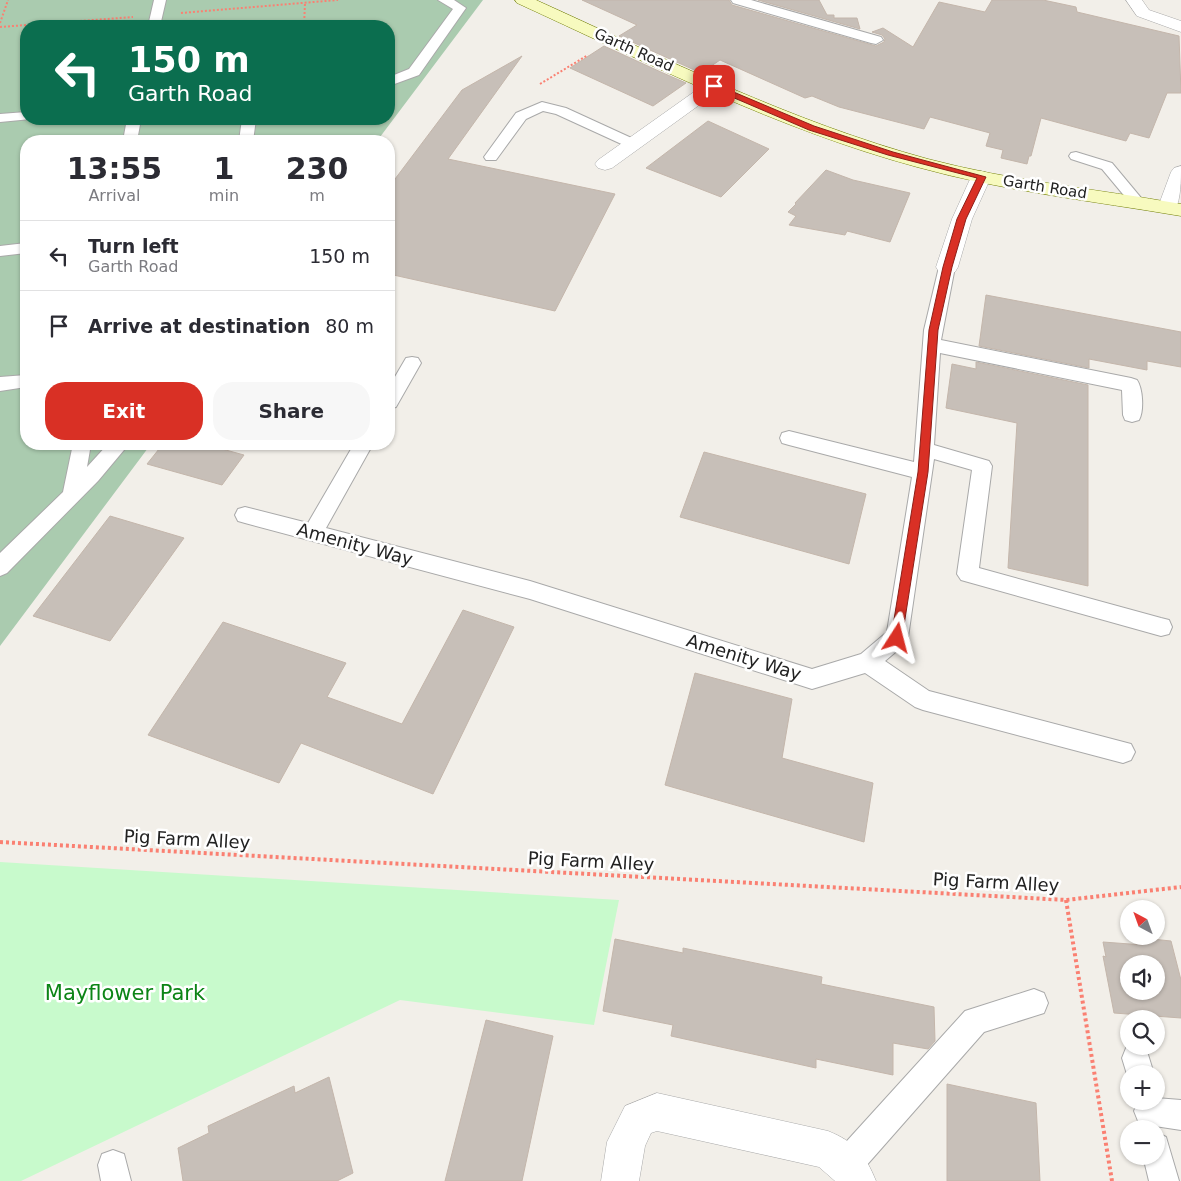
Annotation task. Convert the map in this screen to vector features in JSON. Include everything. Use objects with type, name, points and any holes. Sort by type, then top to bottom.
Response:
[{"type":"street","name":"Garth Road","points":[[523,0],[812,128],[890,154],[982,177],[1175,208]]},
{"type":"street","points":[[1134,0],[1143,13],[1181,27]]},
{"type":"street","points":[[605,164],[714,86]]},
{"type":"street","points":[[1175,208],[1181,172]]},
{"type":"street","name":"Amenity Way","points":[[947,267],[962,219],[982,177]]},
{"type":"street","points":[[620,1181],[626,1142],[638,1119],[656,1112],[828,1150],[852,1172]]},
{"type":"lane","points":[[155,20],[160,0]]},
{"type":"lane","points":[[395,80],[414,72],[460,8],[444,0]]},
{"type":"lane","points":[[737,0],[876,40]]},
{"type":"lane","points":[[491,157],[521,116],[542,106],[561,111],[633,144]]},
{"type":"lane","points":[[0,118],[20,116]]},
{"type":"lane","points":[[1076,156],[1107,166],[1138,202]]},
{"type":"lane","points":[[0,251],[20,249]]},
{"type":"lane","name":"Amenity Way","points":[[245,515],[530,590],[812,679],[868,662],[897,638],[923,472],[934,330],[947,267]]},
{"type":"lane","points":[[932,345],[1131,384],[1132,415]]},
{"type":"lane","points":[[395,392],[412,362]]},
{"type":"lane","points":[[0,384],[20,382]]},
{"type":"lane","points":[[789,438],[923,472]]},
{"type":"lane","points":[[924,449],[982,466],[968,574],[1161,627]]},
{"type":"lane","points":[[73,492],[81,450]]},
{"type":"lane","points":[[0,567],[73,492],[93,476],[114,450]]},
{"type":"lane","points":[[313,533],[361,450]]},
{"type":"lane","points":[[868,662],[923,700],[1124,752]]},
{"type":"lane","points":[[852,1172],[975,1021],[1034,1003]]},
{"type":"lane","points":[[1149,1114],[1181,1115]]},
{"type":"lane","points":[[1160,1165],[1164,1181]]},
{"type":"path","points":[[0,23],[8,0]]},
{"type":"path","points":[[304,20],[305,3]]},
{"type":"path","points":[[542,106],[538,85],[611,40]]},
{"type":"path","name":"Pig Farm Alley","points":[[0,842],[1066,900],[1181,887]]},
{"type":"path","points":[[1066,900],[1112,1181]]},
{"type":"green space","points":[[0,0],[483,0],[395,117],[395,20],[20,20],[20,125],[389,125],[382,135],[20,135],[20,450],[147,450],[0,646]]},
{"type":"green space","name":"Mayflower Park","points":[[0,862],[619,900],[594,1025],[400,1000],[21,1181],[0,1181]]},
{"type":"building","points":[[582,0],[729,0],[732,5],[876,46],[884,42],[885,39],[882,35],[872,32],[883,28],[913,47],[939,2],[985,12],[992,0],[1043,0],[1076,7],[1077,12],[1179,36],[1181,93],[1167,93],[1149,138],[1130,133],[1126,141],[1041,118],[1027,164],[1001,158],[1003,150],[986,146],[990,133],[930,117],[924,129],[839,107],[812,96],[805,98],[720,60],[701,73],[619,36],[637,25]]},
{"type":"building","points":[[758,0],[819,0],[827,15],[834,15],[834,18],[857,18],[860,29]]},
{"type":"building","points":[[604,46],[686,83],[653,106],[570,68]]},
{"type":"building","points":[[522,56],[448,159],[615,194],[555,311],[395,275],[395,179],[462,90]]},
{"type":"building","points":[[708,121],[769,149],[721,197],[646,168]]},
{"type":"building","points":[[826,170],[853,180],[910,193],[890,242],[847,231],[845,235],[789,225],[796,216],[788,212]]},
{"type":"building","points":[[986,295],[1181,332],[1181,367],[1147,361],[1147,370],[1089,359],[1089,368],[979,346]]},
{"type":"building","points":[[976,362],[1088,385],[1088,586],[1008,568],[1017,423],[946,408],[952,364],[976,369]]},
{"type":"building","points":[[158,450],[226,450],[244,455],[222,485],[147,464]]},
{"type":"building","points":[[704,452],[866,494],[849,564],[680,517]]},
{"type":"building","points":[[110,516],[184,538],[110,641],[33,616]]},
{"type":"building","points":[[463,610],[514,627],[433,794],[301,743],[279,783],[148,735],[223,622],[346,663],[327,697],[402,724]]},
{"type":"building","points":[[695,673],[792,699],[782,758],[873,783],[864,842],[665,785]]},
{"type":"building","points":[[615,939],[683,953],[683,948],[822,977],[821,984],[934,1007],[935,1041],[928,1049],[893,1043],[893,1075],[816,1059],[816,1068],[671,1036],[673,1025],[603,1011]]},
{"type":"building","points":[[1165,940],[1171,941],[1181,980],[1181,1018],[1165,1017],[1165,1010],[1120,1010],[1120,1013],[1114,1013],[1103,956],[1106,957],[1103,942],[1120,943],[1120,945],[1165,945]]},
{"type":"building","points":[[486,1020],[553,1036],[522,1181],[445,1181]]},
{"type":"building","points":[[329,1077],[353,1173],[337,1181],[183,1181],[178,1148],[209,1133],[208,1126],[294,1086],[295,1093]]},
{"type":"building","points":[[947,1084],[1036,1103],[1040,1181],[947,1181]]},
{"type":"route","points":[[714,86],[812,128],[890,154],[982,177],[962,219],[947,267],[934,330],[923,472],[897,638]]}]
